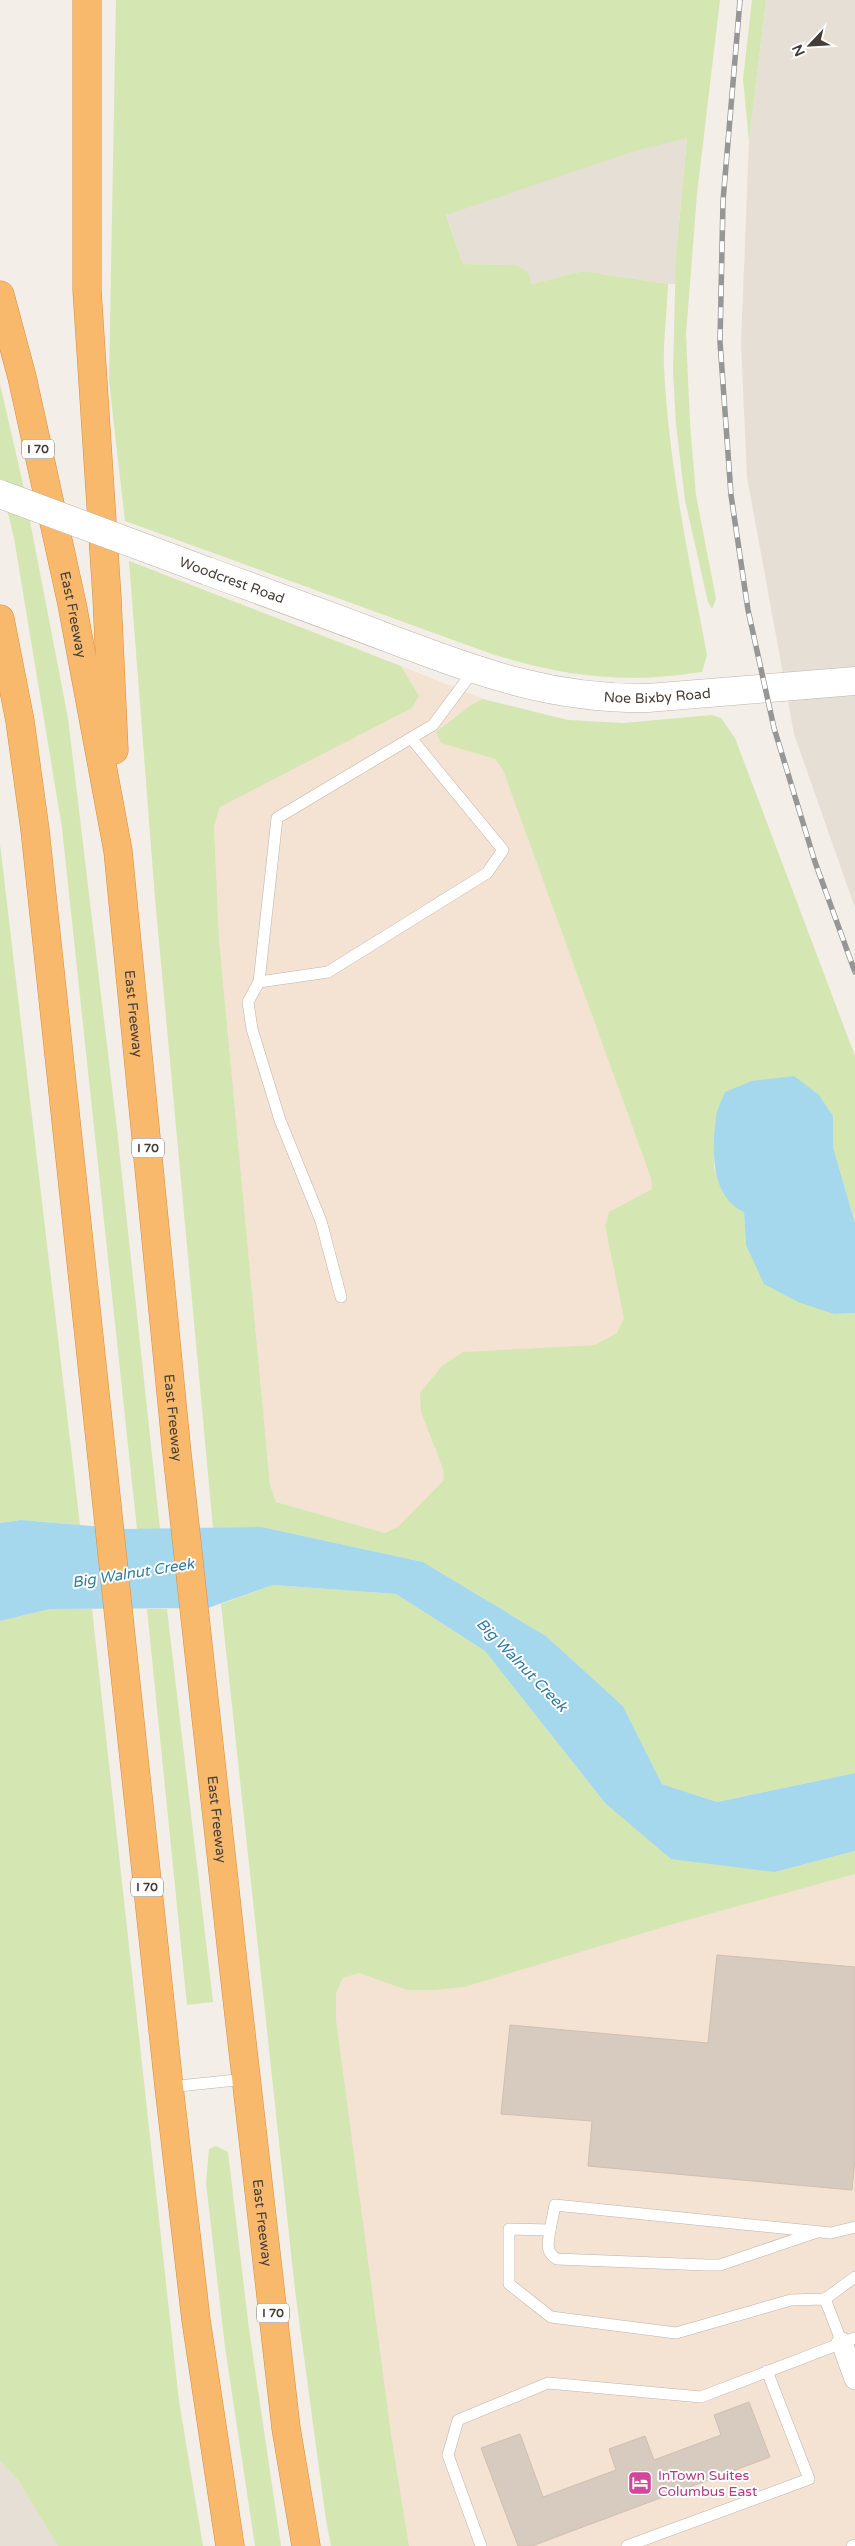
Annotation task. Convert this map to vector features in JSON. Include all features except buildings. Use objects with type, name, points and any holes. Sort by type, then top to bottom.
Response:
[{"type":"highway","points":[[87,0],[85,195],[87,290],[107,598],[118,851]]},
{"type":"highway","name":"East Freeway","points":[[0,294],[22,377],[72,604],[118,851],[176,1444],[203,1691],[286,2428],[306,2546]]},
{"type":"highway","name":"I 70","points":[[0,619],[20,721],[35,830],[169,2087],[196,2320],[230,2546]]},
{"type":"street","name":"Woodcrest Road","points":[[0,494],[469,668]]},
{"type":"street","name":"Noe Bixby Road","points":[[469,668],[552,691],[614,699],[648,698],[855,681]]},
{"type":"street","points":[[848,2340],[855,2378]]},
{"type":"lane","points":[[341,1296],[321,1221],[280,1120],[252,1029],[248,1002],[259,982],[277,818],[433,725],[469,668]]},
{"type":"lane","points":[[259,982],[328,972],[487,873],[503,850],[411,738]]},
{"type":"lane","points":[[169,2087],[247,2079]]},
{"type":"lane","points":[[820,2232],[720,2265],[557,2258],[551,2255],[548,2247],[555,2205],[831,2233],[855,2227]]},
{"type":"lane","points":[[550,2230],[509,2229],[509,2284],[551,2317],[676,2333],[791,2300],[825,2298],[855,2277]]},
{"type":"lane","points":[[481,2546],[448,2455],[458,2420],[548,2383],[701,2397],[848,2340],[825,2298]]},
{"type":"lane","points":[[627,2546],[809,2479],[767,2371]]},
{"type":"shaded area","points":[[766,0],[855,0],[855,908],[794,734],[747,477],[741,344],[749,141]]},
{"type":"shaded area","points":[[687,137],[676,256],[677,284],[583,271],[531,284],[515,265],[463,264],[446,214],[639,150]]},
{"type":"shaded area","points":[[401,666],[483,699],[471,705],[436,732],[441,743],[495,759],[503,770],[651,1178],[652,1189],[609,1212],[605,1226],[624,1318],[617,1333],[595,1345],[463,1352],[421,1412],[443,1469],[444,1480],[398,1528],[386,1533],[276,1502],[270,1485],[219,939],[214,826],[220,807],[412,708],[419,696]]},
{"type":"shaded area","points":[[855,1874],[855,2546],[409,2546],[392,2441],[336,2019],[336,1993],[343,1978],[359,1973],[407,1990],[670,1925]]},
{"type":"shaded area","points":[[0,2461],[18,2480],[58,2546],[0,2546]]},
{"type":"green space","points":[[116,0],[720,0],[697,194],[686,334],[690,424],[696,495],[716,599],[712,609],[708,602],[685,500],[676,424],[673,371],[676,256],[687,138],[639,150],[446,215],[463,264],[515,265],[528,272],[531,284],[583,271],[668,284],[664,368],[670,440],[693,584],[707,655],[702,672],[674,676],[621,678],[571,673],[519,662],[492,654],[125,521],[109,381]]},
{"type":"green space","points":[[752,0],[766,0],[749,141],[743,79]]},
{"type":"green space","points":[[0,384],[22,480],[68,718],[117,1129],[160,1529],[137,1529],[62,828],[14,538],[0,480]]},
{"type":"green space","points":[[129,561],[401,666],[419,696],[412,708],[220,807],[214,826],[219,939],[270,1485],[276,1502],[385,1533],[398,1527],[444,1480],[443,1469],[421,1412],[420,1393],[442,1366],[463,1352],[595,1345],[617,1333],[624,1318],[605,1226],[609,1212],[652,1189],[651,1178],[503,770],[495,759],[441,743],[436,732],[471,705],[483,699],[568,720],[624,723],[712,715],[721,718],[735,738],[855,1056],[855,1223],[833,1147],[833,1116],[716,1116],[714,1168],[724,1193],[744,1212],[746,1245],[834,1314],[855,1313],[855,1773],[717,1802],[662,1784],[623,1706],[546,1636],[423,1562],[262,1527],[213,1528],[155,898]]},
{"type":"green space","points":[[0,844],[80,1525],[21,1520],[0,1523]]},
{"type":"green space","points":[[273,1585],[396,1594],[485,1651],[605,1803],[775,1872],[855,1851],[855,1874],[670,1925],[464,1987],[407,1990],[359,1973],[343,1978],[336,1993],[336,2019],[392,2441],[409,2546],[331,2546],[326,2520],[295,2290],[221,1604]]},
{"type":"green space","points":[[50,1609],[92,1609],[179,2401],[203,2546],[58,2546],[18,2480],[0,2461],[0,1621]]},
{"type":"green space","points":[[147,1609],[167,1609],[213,2002],[187,2005]]},
{"type":"green space","points":[[216,2146],[228,2152],[249,2329],[281,2546],[255,2546],[225,2347],[206,2183],[209,2149]]},
{"type":"water","points":[[794,1076],[819,1095],[833,1116],[833,1147],[855,1223],[855,1313],[834,1314],[798,1302],[764,1284],[746,1245],[744,1212],[733,1205],[719,1184],[714,1157],[714,1143],[716,1117],[725,1092],[752,1081]]},
{"type":"water","name":"Big Walnut Creek","points":[[21,1520],[127,1529],[262,1527],[423,1562],[546,1636],[623,1706],[662,1784],[717,1802],[855,1773],[855,1851],[775,1872],[671,1859],[605,1803],[485,1651],[396,1594],[273,1585],[208,1608],[50,1609],[0,1621],[0,1523]]},
{"type":"railway","points":[[740,0],[723,201],[720,342],[731,495],[748,610],[774,728],[815,862],[855,972]]},
{"type":"place","name":"InTown Suites Columbus East","points":[[640,2483]]}]
